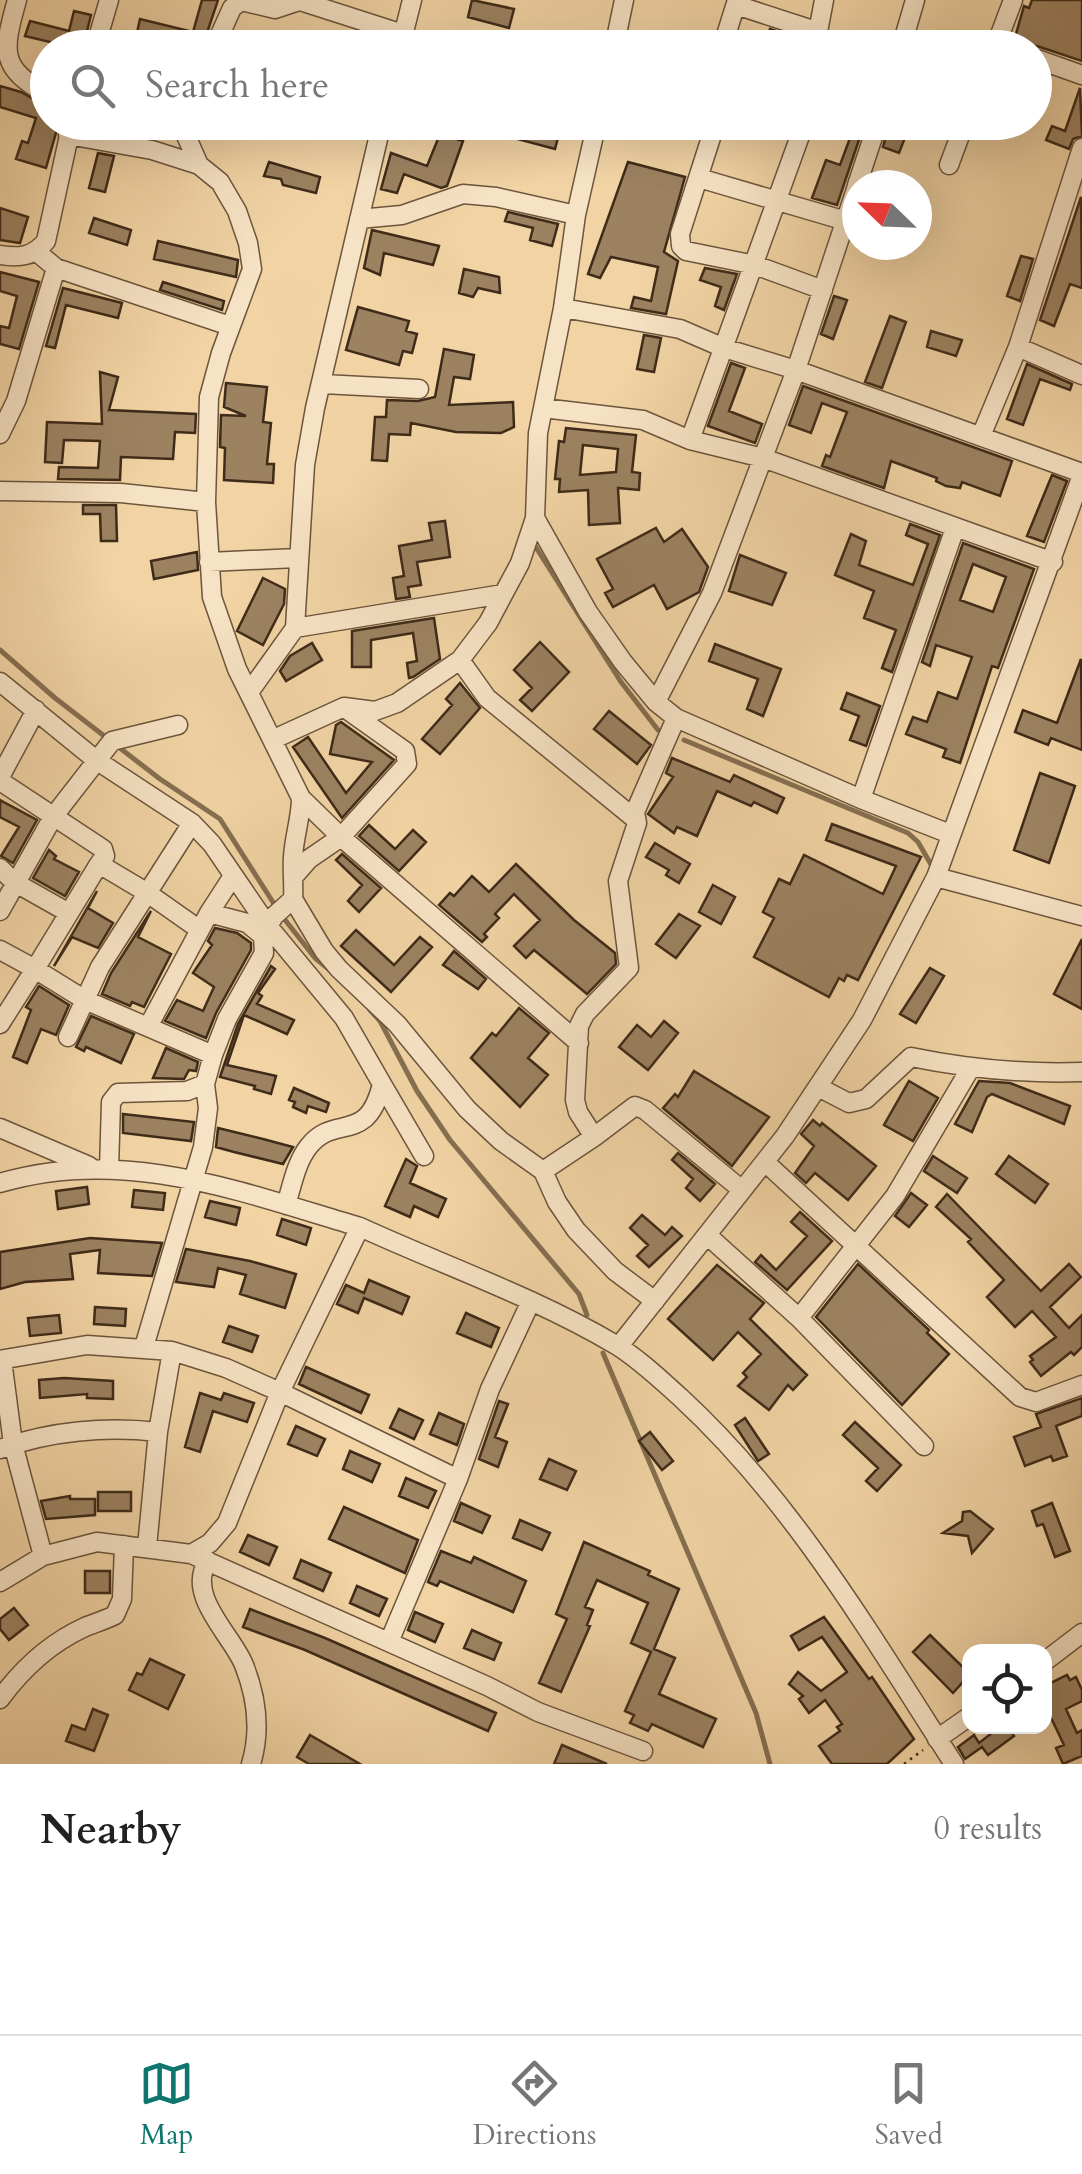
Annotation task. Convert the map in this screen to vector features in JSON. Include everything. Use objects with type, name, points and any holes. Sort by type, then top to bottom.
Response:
[{"type":"street","points":[[17,0],[3,50],[8,66],[20,82],[30,87]]},
{"type":"street","points":[[100,30],[109,0]]},
{"type":"street","points":[[405,30],[412,0]]},
{"type":"street","points":[[618,30],[624,0]]},
{"type":"street","points":[[817,30],[824,0]]},
{"type":"street","points":[[906,30],[915,0]]},
{"type":"street","points":[[1003,30],[1013,0]]},
{"type":"street","points":[[222,30],[232,8],[241,2],[275,9],[296,1],[373,30]]},
{"type":"street","points":[[727,30],[736,2],[794,30]]},
{"type":"street","points":[[1052,64],[1082,74]]},
{"type":"street","points":[[0,255],[26,256],[38,252],[46,241],[68,140]]},
{"type":"street","points":[[113,140],[199,166],[220,182],[238,212],[248,243],[252,269],[209,397],[206,502],[212,597],[237,669],[301,798],[579,1043]]},
{"type":"street","points":[[188,140],[199,166]]},
{"type":"street","points":[[250,690],[295,628],[305,465],[378,140]]},
{"type":"street","points":[[274,739],[344,707],[375,710],[397,702],[460,660],[488,624],[520,563],[535,518],[534,468],[543,408],[593,140]]},
{"type":"street","points":[[710,140],[680,234],[681,246],[756,265],[823,290]]},
{"type":"street","points":[[690,440],[799,140]]},
{"type":"street","points":[[862,170],[872,140]]},
{"type":"street","points":[[949,165],[958,140]]},
{"type":"street","points":[[981,436],[1018,347],[1082,148]]},
{"type":"street","points":[[698,178],[842,219]]},
{"type":"street","points":[[360,219],[402,215],[464,194],[576,215]]},
{"type":"street","points":[[656,702],[712,593],[796,370],[842,232]]},
{"type":"street","points":[[38,252],[56,268],[230,326]]},
{"type":"street","points":[[1,429],[16,401],[56,268]]},
{"type":"street","points":[[564,308],[662,324],[1082,474],[936,876],[862,1020],[820,1088],[765,1162],[619,1346]]},
{"type":"street","points":[[1018,347],[1082,375]]},
{"type":"street","points":[[323,384],[419,389]]},
{"type":"street","points":[[543,408],[644,420],[690,440],[763,458],[1053,562]]},
{"type":"street","points":[[0,491],[121,493],[206,502]]},
{"type":"street","points":[[535,518],[588,612],[656,702],[676,718],[950,834]]},
{"type":"street","points":[[861,799],[956,528]]},
{"type":"street","points":[[209,562],[298,558]]},
{"type":"street","points":[[295,628],[503,594]]},
{"type":"street","points":[[460,660],[487,698],[637,824],[618,881],[629,968],[585,1014],[580,1026],[575,1100],[594,1137]]},
{"type":"street","points":[[0,682],[36,710],[104,751],[192,823],[234,876],[277,917],[324,951],[398,1024],[467,1109],[501,1141],[543,1171],[576,1230],[614,1271],[655,1301]]},
{"type":"street","points":[[144,1347],[204,1147],[208,1108],[205,1084],[227,1018],[264,953],[296,874],[309,859],[341,837],[407,764],[405,752],[344,707]]},
{"type":"street","points":[[0,1024],[105,856],[103,849],[0,779],[36,710]]},
{"type":"street","points":[[634,818],[676,718]]},
{"type":"street","points":[[0,910],[53,817],[104,751],[178,725]]},
{"type":"street","points":[[296,874],[293,858],[301,798]]},
{"type":"street","points":[[68,1037],[100,967],[192,823]]},
{"type":"street","points":[[99,864],[205,922],[247,923],[277,917]]},
{"type":"street","points":[[0,868],[14,882],[69,913]]},
{"type":"street","points":[[149,1026],[234,876]]},
{"type":"street","points":[[936,876],[1082,916]]},
{"type":"street","points":[[277,917],[344,1018],[424,1156]]},
{"type":"street","points":[[0,950],[85,1000],[213,1055]]},
{"type":"street","points":[[820,1088],[849,1103],[866,1099],[911,1057],[970,1069],[1024,1074],[1082,1072]]},
{"type":"street","points":[[798,1318],[895,1196],[970,1069]]},
{"type":"street","points":[[109,1169],[111,1102],[118,1092],[187,1091],[205,1084]]},
{"type":"street","points":[[286,1205],[310,1144],[365,1121],[373,1112],[382,1084]]},
{"type":"street","points":[[543,1171],[635,1106],[645,1110],[742,1190]]},
{"type":"street","points":[[0,1128],[89,1166],[192,1178],[360,1227],[532,1301],[619,1346],[666,1384],[738,1454],[843,1594],[954,1764]]},
{"type":"street","points":[[765,1162],[1020,1397],[1036,1402],[1082,1385]]},
{"type":"street","points":[[0,1183],[89,1166]]},
{"type":"street","points":[[251,1764],[258,1742],[256,1706],[243,1662],[217,1622],[204,1591],[200,1557],[227,1523],[280,1392],[360,1227]]},
{"type":"street","points":[[708,1234],[798,1318],[924,1446]]},
{"type":"street","points":[[389,1642],[458,1480],[490,1389],[532,1301]]},
{"type":"street","points":[[43,1556],[7,1447],[1,1360],[87,1345],[172,1351],[226,1368],[280,1392],[458,1480]]},
{"type":"street","points":[[147,1547],[158,1432],[172,1351]]},
{"type":"street","points":[[7,1447],[121,1428],[158,1432]]},
{"type":"street","points":[[0,1582],[43,1556],[97,1542],[200,1557],[538,1712],[643,1751]]},
{"type":"street","points":[[0,1700],[20,1674],[54,1646],[115,1614],[122,1599],[124,1545]]},
{"type":"street","points":[[1052,1656],[1082,1633]]},
{"type":"street","points":[[937,1738],[962,1721]]},
{"type":"path","points":[[904,1764],[937,1738]]},
{"type":"building","points":[[202,0],[218,0],[208,30],[194,30]]},
{"type":"building","points":[[472,0],[514,9],[509,28],[468,17]]},
{"type":"building","points":[[1032,0],[1082,0],[1082,61],[1052,51],[1052,30],[1017,30],[1024,6],[1029,8]]},
{"type":"building","points":[[74,11],[91,15],[87,30],[69,30]]},
{"type":"building","points":[[140,19],[185,30],[138,30]]},
{"type":"building","points":[[30,21],[65,30],[30,30],[30,37],[25,36]]},
{"type":"building","points":[[0,86],[30,97],[30,116],[0,107]]},
{"type":"building","points":[[1080,88],[1082,136],[1073,139],[1069,149],[1046,140],[1052,140],[1052,126],[1065,131]]},
{"type":"building","points":[[30,137],[30,140],[54,140],[46,168],[16,159],[22,141],[28,143]]},
{"type":"building","points":[[438,140],[463,141],[447,186],[441,188],[404,174],[397,193],[381,189],[391,153],[427,166]]},
{"type":"building","points":[[521,140],[557,140],[555,149]]},
{"type":"building","points":[[849,140],[859,140],[849,170],[842,170],[837,205],[812,198],[826,160],[840,165]]},
{"type":"building","points":[[885,140],[904,140],[899,153],[883,147]]},
{"type":"building","points":[[98,153],[114,156],[105,192],[89,188]]},
{"type":"building","points":[[269,162],[320,177],[316,193],[264,176]]},
{"type":"building","points":[[628,162],[685,177],[664,252],[678,261],[666,314],[631,308],[634,297],[651,301],[658,267],[611,257],[600,278],[588,274]]},
{"type":"building","points":[[1081,197],[1082,288],[1070,284],[1054,326],[1040,320]]},
{"type":"building","points":[[0,208],[28,217],[20,243],[0,240]]},
{"type":"building","points":[[508,212],[558,224],[552,246],[530,240],[533,228],[505,221]]},
{"type":"building","points":[[94,218],[131,230],[127,245],[89,233]]},
{"type":"building","points":[[372,230],[439,246],[433,265],[384,253],[380,275],[364,268]]},
{"type":"building","points":[[158,241],[238,260],[236,277],[154,259]]},
{"type":"building","points":[[1021,256],[1033,259],[1020,301],[1007,296]]},
{"type":"building","points":[[705,268],[737,274],[724,310],[715,306],[721,287],[700,280]]},
{"type":"building","points":[[464,269],[499,277],[500,293],[478,288],[473,297],[459,293]]},
{"type":"building","points":[[0,272],[39,282],[19,349],[0,344],[0,326],[9,328],[17,296],[0,291]]},
{"type":"building","points":[[163,282],[224,301],[222,310],[160,290]]},
{"type":"building","points":[[63,288],[122,303],[118,318],[66,305],[55,348],[46,346]]},
{"type":"building","points":[[834,296],[847,300],[833,339],[821,334]]},
{"type":"building","points":[[358,307],[409,321],[406,331],[417,334],[412,353],[403,351],[399,365],[346,350]]},
{"type":"building","points":[[890,316],[906,322],[882,388],[865,382]]},
{"type":"building","points":[[931,331],[962,340],[956,356],[927,347]]},
{"type":"building","points":[[644,335],[661,338],[654,372],[637,369]]},
{"type":"building","points":[[444,349],[474,355],[470,379],[454,377],[449,405],[513,402],[514,427],[501,433],[456,432],[411,423],[410,435],[389,434],[387,461],[372,460],[375,417],[386,417],[387,400],[435,397]]},
{"type":"building","points":[[731,363],[745,368],[729,411],[762,424],[755,443],[708,426]]},
{"type":"building","points":[[1027,364],[1072,384],[1070,390],[1040,379],[1023,425],[1007,419]]},
{"type":"building","points":[[100,372],[118,377],[109,410],[196,414],[195,433],[175,432],[173,459],[121,457],[120,480],[58,479],[59,467],[98,468],[100,441],[64,440],[62,463],[45,462],[47,422],[102,424]]},
{"type":"building","points":[[226,383],[267,387],[263,422],[271,423],[267,464],[274,464],[273,483],[224,480],[221,415],[246,416],[224,407]]},
{"type":"building","points":[[803,386],[1012,461],[1000,496],[962,482],[960,488],[946,486],[937,478],[891,461],[884,488],[822,466],[826,455],[830,457],[847,412],[822,403],[811,433],[789,425]]},
{"type":"building","points":[[566,428],[636,435],[632,472],[640,473],[639,490],[618,488],[620,523],[589,525],[588,490],[559,492],[560,479],[555,479],[559,441],[564,442]],"holes":[[[583,445],[618,449],[616,472],[580,475]]]},
{"type":"building","points":[[1052,475],[1067,481],[1044,542],[1027,536]]},
{"type":"building","points":[[83,505],[116,505],[117,541],[101,541],[100,514],[83,514]]},
{"type":"building","points":[[445,521],[450,557],[417,562],[421,585],[408,587],[410,597],[396,599],[393,578],[404,576],[399,546],[432,540],[429,523]]},
{"type":"building","points":[[910,524],[940,535],[892,672],[882,668],[896,630],[864,618],[874,591],[835,575],[851,534],[866,541],[859,565],[913,585],[928,544],[906,535]]},
{"type":"building","points":[[656,528],[664,542],[682,529],[708,567],[699,592],[667,609],[654,585],[613,607],[605,593],[613,589],[597,559]]},
{"type":"building","points":[[963,543],[1034,569],[998,668],[992,666],[960,763],[943,757],[946,749],[906,734],[913,717],[927,722],[938,692],[957,699],[972,657],[936,645],[930,666],[922,662]],"holes":[[[973,564],[1006,577],[993,612],[960,600]]]},
{"type":"building","points":[[197,552],[198,570],[154,579],[151,561]]},
{"type":"building","points":[[740,555],[786,573],[772,605],[729,591]]},
{"type":"building","points":[[263,578],[285,589],[284,604],[263,645],[237,631]]},
{"type":"building","points":[[434,618],[440,659],[413,677],[409,678],[407,663],[417,661],[413,633],[371,640],[371,667],[352,667],[352,631]]},
{"type":"building","points":[[540,642],[569,672],[532,711],[520,700],[532,688],[514,670]]},
{"type":"building","points":[[312,643],[322,660],[286,681],[280,671],[290,656]]},
{"type":"building","points":[[715,644],[781,669],[763,716],[747,709],[758,679],[709,661]]},
{"type":"building","points":[[1081,659],[1082,750],[1051,738],[1048,745],[1015,732],[1023,710],[1057,723]]},
{"type":"building","points":[[460,683],[480,708],[440,754],[422,739],[452,705],[446,699]]},
{"type":"building","points":[[847,693],[880,706],[866,746],[850,740],[859,716],[841,709]]},
{"type":"building","points":[[609,711],[651,745],[637,764],[594,729]]},
{"type":"building","points":[[341,722],[394,760],[342,818],[293,747],[308,737],[346,793],[372,762],[330,754],[336,725]]},
{"type":"building","points":[[672,758],[730,782],[734,775],[784,798],[777,813],[717,791],[697,836],[677,827],[674,833],[648,814],[673,777],[666,773]]},
{"type":"building","points":[[1040,773],[1075,786],[1049,863],[1014,850]]},
{"type":"building","points":[[0,800],[37,820],[13,863],[1,856],[19,827],[0,817]]},
{"type":"building","points":[[832,824],[921,857],[858,980],[847,975],[844,981],[839,978],[829,997],[754,957],[774,918],[763,912],[779,879],[790,884],[804,855],[883,894],[896,866],[826,840]]},
{"type":"building","points":[[369,825],[395,849],[413,830],[426,842],[399,871],[359,836]]},
{"type":"building","points":[[655,843],[690,864],[679,883],[666,875],[669,870],[646,857]]},
{"type":"building","points":[[49,850],[56,856],[54,859],[79,872],[65,896],[33,878]]},
{"type":"building","points":[[342,854],[381,888],[359,912],[348,901],[362,885],[336,860]]},
{"type":"building","points":[[516,864],[615,953],[616,964],[587,994],[534,950],[526,958],[514,946],[540,920],[514,894],[495,914],[499,918],[482,942],[439,905],[450,893],[454,896],[472,876],[489,892]]},
{"type":"building","points":[[713,885],[735,897],[721,924],[699,912]]},
{"type":"building","points":[[97,891],[88,908],[113,923],[98,948],[72,937],[54,966]]},
{"type":"building","points":[[151,911],[138,937],[171,954],[144,1007],[132,1002],[130,1006],[102,994]]},
{"type":"building","points":[[679,914],[700,926],[676,958],[656,944]]},
{"type":"building","points":[[215,928],[237,933],[251,943],[251,950],[206,1038],[165,1021],[177,1000],[203,1011],[214,987],[193,973],[212,945],[208,941]]},
{"type":"building","points":[[356,930],[394,965],[420,937],[432,947],[391,992],[341,946]]},
{"type":"building","points":[[1082,939],[1082,1009],[1054,994]]},
{"type":"building","points":[[454,951],[486,979],[478,989],[443,965]]},
{"type":"building","points":[[271,966],[275,969],[258,993],[262,996],[257,1004],[294,1020],[287,1034],[244,1015],[227,1065],[276,1076],[271,1094],[220,1077],[238,1024]]},
{"type":"building","points":[[930,968],[944,976],[916,1023],[900,1014]]},
{"type":"building","points":[[39,986],[69,1005],[56,1035],[41,1029],[27,1063],[13,1057],[31,1010],[26,1007]]},
{"type":"building","points":[[519,1008],[549,1033],[528,1058],[548,1075],[520,1107],[471,1058]]},
{"type":"building","points":[[91,1016],[134,1034],[121,1063],[86,1047],[84,1051],[76,1047]]},
{"type":"building","points":[[664,1021],[678,1033],[648,1070],[619,1047],[637,1025],[651,1037]]},
{"type":"building","points":[[166,1048],[198,1062],[196,1071],[189,1070],[184,1079],[153,1078]]},
{"type":"building","points":[[694,1071],[769,1117],[732,1166],[663,1108],[675,1094],[678,1097]]},
{"type":"building","points":[[909,1081],[938,1098],[913,1141],[884,1125]]},
{"type":"building","points":[[979,1081],[1010,1083],[1070,1106],[1064,1124],[992,1094],[987,1097],[972,1132],[955,1124]]},
{"type":"building","points":[[294,1088],[329,1103],[326,1112],[308,1106],[306,1113],[293,1107],[295,1102],[289,1100]]},
{"type":"building","points":[[123,1114],[194,1122],[191,1141],[123,1133]]},
{"type":"building","points":[[813,1120],[876,1166],[848,1200],[815,1173],[806,1183],[795,1173],[814,1146],[801,1134]]},
{"type":"building","points":[[218,1128],[293,1147],[283,1164],[234,1152],[216,1147]]},
{"type":"building","points":[[678,1153],[715,1184],[700,1201],[686,1188],[693,1179],[672,1160]]},
{"type":"building","points":[[933,1156],[967,1178],[957,1193],[924,1171]]},
{"type":"building","points":[[1009,1156],[1048,1184],[1035,1203],[996,1174]]},
{"type":"building","points":[[406,1159],[417,1166],[410,1183],[446,1199],[438,1217],[414,1206],[410,1217],[385,1206]]},
{"type":"building","points":[[87,1187],[89,1204],[58,1209],[56,1191]]},
{"type":"building","points":[[134,1190],[165,1193],[163,1210],[132,1207]]},
{"type":"building","points":[[911,1193],[927,1205],[909,1227],[895,1216]]},
{"type":"building","points":[[947,1194],[1041,1291],[1069,1264],[1081,1277],[1050,1307],[1069,1328],[1082,1315],[1082,1347],[1074,1355],[1071,1352],[1041,1376],[1030,1356],[1056,1337],[1032,1311],[1015,1327],[987,1297],[1004,1280],[968,1242],[971,1239],[936,1207]]},
{"type":"building","points":[[210,1201],[240,1208],[236,1225],[205,1217]]},
{"type":"building","points":[[800,1212],[832,1241],[787,1290],[755,1262],[761,1255],[776,1270],[807,1236],[791,1222]]},
{"type":"building","points":[[642,1215],[665,1235],[672,1227],[682,1236],[649,1267],[637,1256],[648,1245],[630,1228]]},
{"type":"building","points":[[282,1219],[311,1228],[306,1245],[277,1235]]},
{"type":"building","points":[[90,1238],[162,1243],[152,1276],[98,1273],[100,1250],[70,1254],[73,1279],[25,1282],[0,1289],[0,1252]]},
{"type":"building","points":[[186,1249],[296,1274],[285,1308],[240,1294],[246,1275],[218,1268],[214,1287],[176,1282]]},
{"type":"building","points":[[858,1264],[929,1330],[927,1333],[949,1354],[902,1405],[816,1317]]},
{"type":"building","points":[[717,1265],[764,1303],[750,1319],[807,1375],[793,1390],[788,1385],[769,1410],[738,1386],[747,1377],[743,1373],[761,1354],[738,1332],[713,1360],[668,1319]]},
{"type":"building","points":[[369,1280],[409,1297],[402,1314],[364,1298],[358,1313],[337,1304],[346,1285],[364,1293]]},
{"type":"building","points":[[95,1307],[126,1309],[125,1326],[94,1324]]},
{"type":"building","points":[[466,1313],[499,1328],[491,1347],[457,1333]]},
{"type":"building","points":[[59,1315],[61,1333],[30,1336],[28,1318]]},
{"type":"building","points":[[229,1326],[258,1336],[252,1352],[223,1342]]},
{"type":"building","points":[[306,1367],[369,1395],[361,1413],[299,1384]]},
{"type":"building","points":[[39,1380],[113,1381],[113,1399],[87,1398],[87,1394],[40,1398]]},
{"type":"building","points":[[200,1393],[221,1400],[224,1393],[254,1403],[247,1422],[213,1411],[200,1452],[185,1447]]},
{"type":"building","points":[[1082,1398],[1082,1416],[1056,1426],[1067,1456],[1053,1461],[1051,1456],[1025,1466],[1014,1437],[1041,1427],[1036,1414]]},
{"type":"building","points":[[499,1401],[508,1404],[495,1437],[507,1442],[498,1467],[479,1459]]},
{"type":"building","points":[[399,1409],[423,1420],[414,1439],[390,1428]]},
{"type":"building","points":[[439,1413],[464,1424],[457,1445],[430,1434]]},
{"type":"building","points":[[745,1418],[769,1454],[758,1461],[735,1425]]},
{"type":"building","points":[[855,1422],[901,1465],[877,1491],[866,1481],[878,1468],[843,1435]]},
{"type":"building","points":[[296,1426],[325,1439],[317,1456],[288,1444]]},
{"type":"building","points":[[650,1432],[673,1461],[662,1470],[639,1441]]},
{"type":"building","points":[[350,1451],[380,1464],[372,1482],[343,1469]]},
{"type":"building","points":[[549,1459],[576,1471],[567,1490],[540,1479]]},
{"type":"building","points":[[406,1478],[436,1491],[428,1508],[399,1496]]},
{"type":"building","points":[[98,1492],[131,1492],[131,1511],[98,1511]]},
{"type":"building","points":[[70,1496],[95,1499],[95,1515],[46,1519],[41,1501]]},
{"type":"building","points":[[461,1503],[490,1516],[482,1533],[454,1521]]},
{"type":"building","points":[[1052,1503],[1070,1551],[1055,1557],[1043,1524],[1037,1526],[1032,1511]]},
{"type":"building","points":[[344,1507],[418,1540],[405,1573],[329,1539]]},
{"type":"building","points":[[970,1511],[993,1529],[972,1553],[968,1536],[943,1533],[962,1521],[963,1512]]},
{"type":"building","points":[[520,1520],[550,1533],[542,1550],[513,1538]]},
{"type":"building","points":[[248,1535],[277,1547],[269,1565],[240,1552]]},
{"type":"building","points":[[584,1542],[650,1571],[648,1575],[679,1589],[654,1649],[675,1658],[659,1694],[716,1719],[703,1747],[652,1724],[648,1731],[630,1723],[634,1715],[625,1711],[651,1652],[631,1643],[648,1603],[597,1580],[585,1607],[593,1610],[587,1625],[590,1626],[561,1692],[539,1683],[567,1619],[556,1614]]},
{"type":"building","points":[[441,1551],[471,1563],[474,1557],[526,1581],[513,1612],[440,1581],[437,1586],[428,1582]]},
{"type":"building","points":[[301,1560],[331,1573],[323,1591],[294,1578]]},
{"type":"building","points":[[85,1571],[110,1571],[110,1593],[85,1593]]},
{"type":"building","points":[[357,1586],[387,1599],[379,1616],[350,1603]]},
{"type":"building","points":[[14,1608],[28,1625],[9,1640],[0,1629],[0,1619]]},
{"type":"building","points":[[250,1609],[496,1713],[488,1731],[305,1650],[243,1627]]},
{"type":"building","points":[[415,1612],[443,1624],[435,1642],[408,1630]]},
{"type":"building","points":[[824,1617],[869,1679],[872,1677],[914,1739],[887,1764],[832,1764],[819,1746],[840,1731],[837,1727],[842,1724],[825,1700],[809,1713],[799,1699],[803,1696],[789,1684],[798,1672],[821,1691],[847,1672],[822,1637],[799,1650],[791,1636]]},
{"type":"building","points":[[472,1630],[501,1643],[494,1660],[464,1648]]},
{"type":"building","points":[[930,1635],[962,1666],[962,1683],[953,1693],[913,1652]]},
{"type":"building","points":[[150,1659],[184,1675],[168,1709],[129,1690]]},
{"type":"building","points":[[1067,1675],[1070,1680],[1076,1677],[1082,1690],[1082,1701],[1066,1709],[1077,1733],[1082,1730],[1082,1756],[1063,1764],[1056,1748],[1064,1745],[1052,1720],[1052,1682]]},
{"type":"building","points":[[93,1709],[108,1715],[94,1751],[66,1741],[72,1725],[85,1730]]},
{"type":"building","points":[[991,1734],[1014,1736],[988,1755],[982,1747],[965,1759],[958,1747],[974,1735],[979,1743]]},
{"type":"building","points":[[310,1735],[360,1764],[309,1764],[297,1757]]},
{"type":"building","points":[[562,1745],[607,1764],[554,1764]]},
{"type":"waterway","points":[[532,541],[621,682],[658,730]]},
{"type":"waterway","points":[[0,650],[160,779],[220,819],[276,907]]},
{"type":"waterway","points":[[684,740],[908,833],[933,868]]},
{"type":"waterway","points":[[282,916],[315,958],[331,971]]},
{"type":"waterway","points":[[370,1010],[450,1140],[579,1294],[587,1315]]},
{"type":"waterway","points":[[603,1353],[756,1713],[770,1764]]}]
